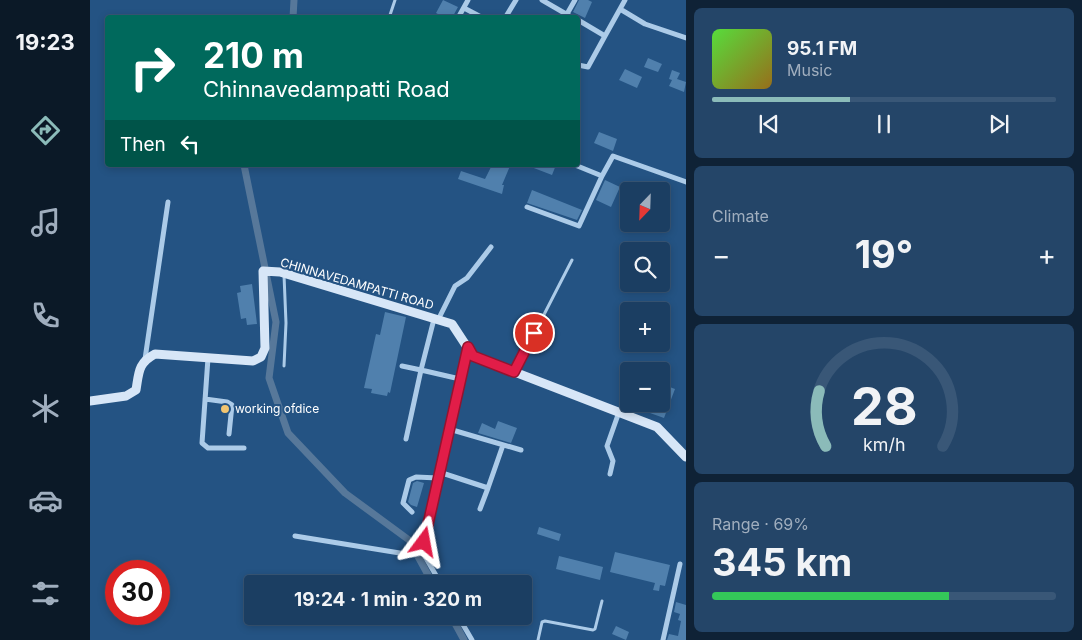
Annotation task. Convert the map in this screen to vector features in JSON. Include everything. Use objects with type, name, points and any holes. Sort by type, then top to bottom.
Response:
[{"type":"street","points":[[460,15],[468,0]]},
{"type":"street","points":[[507,15],[516,0]]},
{"type":"street","points":[[542,0],[567,14],[575,0]]},
{"type":"street","points":[[580,65],[588,67],[625,0]]},
{"type":"street","points":[[464,8],[477,15]]},
{"type":"street","points":[[620,9],[645,24],[686,38]]},
{"type":"street","points":[[580,21],[605,36]]},
{"type":"street","points":[[527,207],[579,226],[613,156],[686,182]]},
{"type":"street","points":[[580,167],[602,176]]},
{"type":"street","points":[[90,402],[126,396],[136,390],[139,368],[145,359],[168,202]]},
{"type":"street","points":[[406,439],[421,370],[436,320],[455,286],[467,278],[491,247]]},
{"type":"street","name":"CHINNAVEDAMPATTI ROAD","points":[[145,359],[155,354],[253,361],[261,357],[264,348],[263,271],[282,272],[452,324],[473,356],[657,426],[686,457]]},
{"type":"street","points":[[436,575],[423,553],[424,542],[468,347]]},
{"type":"street","points":[[208,358],[201,440],[204,446],[208,448],[244,448]]},
{"type":"street","points":[[402,366],[460,379]]},
{"type":"street","points":[[204,400],[227,402],[232,405],[229,434]]},
{"type":"street","points":[[610,474],[613,461],[607,446],[619,412]]},
{"type":"street","points":[[449,429],[521,450]]},
{"type":"street","points":[[480,509],[503,445]]},
{"type":"street","points":[[412,512],[403,503],[409,480],[416,477],[439,475],[488,488]]},
{"type":"street","points":[[295,536],[412,555],[423,553]]},
{"type":"street","points":[[663,640],[680,564]]},
{"type":"street","points":[[463,625],[472,640]]},
{"type":"lane","points":[[390,15],[394,0]]},
{"type":"lane","points":[[514,372],[572,260]]},
{"type":"lane","points":[[282,272],[286,323],[284,366]]},
{"type":"lane","points":[[538,640],[542,622],[545,621],[593,630],[602,601]]},
{"type":"building","points":[[443,0],[458,7],[454,15],[440,15],[436,13]]},
{"type":"building","points":[[579,0],[592,2],[585,18],[573,12]]},
{"type":"building","points":[[648,58],[662,64],[658,72],[644,67]]},
{"type":"building","points":[[625,69],[642,77],[637,88],[619,80]]},
{"type":"building","points":[[672,70],[680,73],[677,79],[686,82],[684,92],[669,86],[672,80],[669,79]]},
{"type":"building","points":[[599,132],[617,139],[613,151],[594,143]]},
{"type":"building","points":[[491,167],[510,167],[502,185],[504,185],[502,194],[458,179],[461,171],[485,179]]},
{"type":"building","points":[[531,167],[555,167],[552,175]]},
{"type":"building","points":[[605,180],[620,187],[611,207],[596,200]]},
{"type":"building","points":[[532,190],[582,210],[577,220],[527,203]]},
{"type":"building","points":[[252,284],[257,324],[247,325],[246,318],[241,319],[237,293],[241,292],[240,286]]},
{"type":"building","points":[[385,312],[406,317],[390,393],[388,392],[387,396],[371,393],[372,389],[364,388],[376,334],[380,335]]},
{"type":"building","points":[[670,387],[675,389],[670,402]]},
{"type":"building","points":[[650,412],[666,412],[664,418]]},
{"type":"building","points":[[498,421],[517,428],[511,443],[478,433],[482,423],[495,429]]},
{"type":"building","points":[[417,481],[424,483],[417,507],[408,502],[413,483]]},
{"type":"building","points":[[539,527],[561,534],[559,541],[537,534]]},
{"type":"building","points":[[615,552],[670,565],[665,586],[660,585],[659,591],[653,590],[655,583],[610,572]]},
{"type":"building","points":[[559,556],[603,567],[600,580],[556,569]]},
{"type":"building","points":[[676,602],[686,605],[686,640],[667,640],[669,634],[678,636],[681,621],[678,620],[680,614],[674,612]]},
{"type":"building","points":[[616,626],[629,632],[626,640],[612,634]]},
{"type":"waterway","points":[[293,15],[294,0]]},
{"type":"waterway","points":[[244,167],[276,322],[269,378],[288,433],[345,493],[409,540],[428,575]]},
{"type":"waterway","points":[[456,625],[464,640]]},
{"type":"place","name":"working ofdice","points":[[225,409]]},
{"type":"route","points":[[424,542],[468,347],[473,356],[514,372],[534,333]]}]
